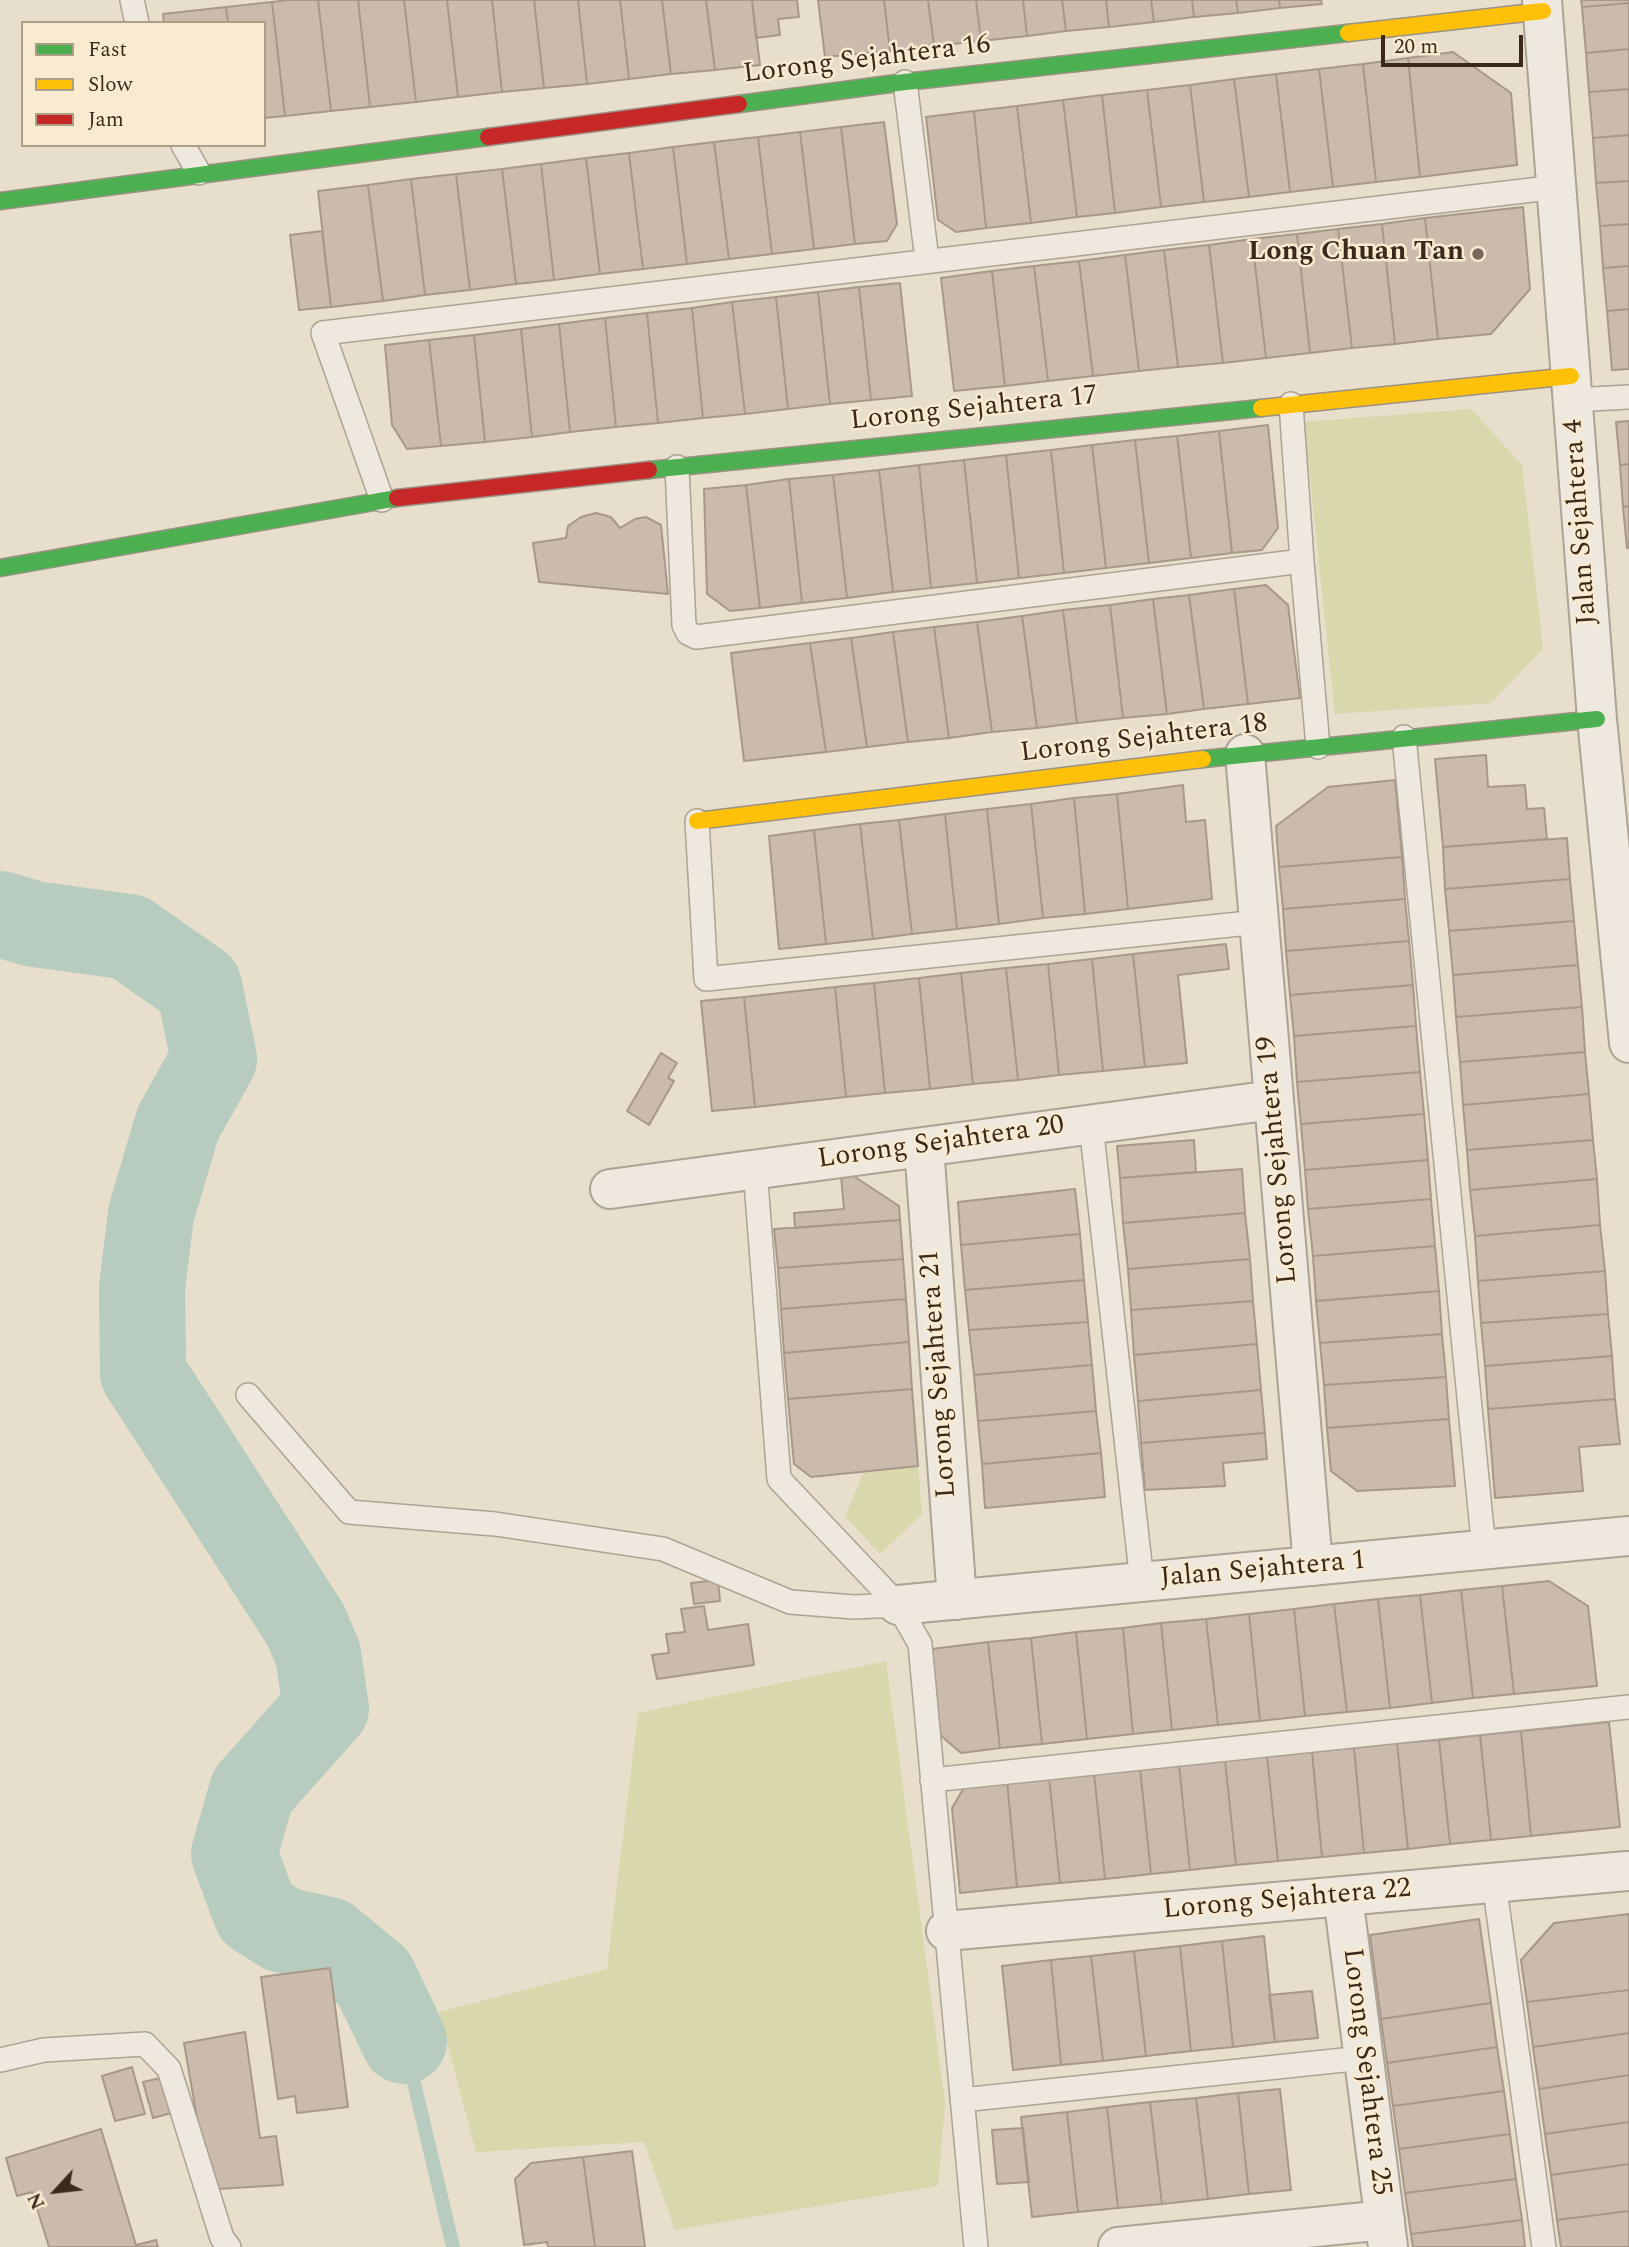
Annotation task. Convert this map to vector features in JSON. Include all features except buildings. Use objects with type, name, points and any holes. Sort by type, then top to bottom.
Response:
[{"type":"street","name":"Lorong Sejahtera 16","points":[[0,201],[905,82],[1543,5]]},
{"type":"street","name":"Jalan Sejahtera 4","points":[[1543,5],[1597,719],[1629,1043]]},
{"type":"street","name":"Lorong Sejahtera 17","points":[[0,568],[382,500],[1291,404],[1572,388]]},
{"type":"street","name":"Lorong Sejahtera 18","points":[[697,821],[1245,754],[1597,719]]},
{"type":"street","name":"Lorong Sejahtera 19","points":[[1245,754],[1312,1566]]},
{"type":"street","name":"Lorong Sejahtera 20","points":[[610,1189],[1273,1100]]},
{"type":"street","name":"Lorong Sejahtera 21","points":[[924,1147],[957,1600]]},
{"type":"street","name":"Jalan Sejahtera 1","points":[[898,1605],[1629,1536]]},
{"type":"street","name":"Lorong Sejahtera 22","points":[[946,1931],[1627,1871]]},
{"type":"street","name":"Lorong Sejahtera 25","points":[[1343,1896],[1387,2234]]},
{"type":"street","points":[[1118,2247],[1387,2234]]},
{"type":"lane","points":[[132,0],[137,21]]},
{"type":"lane","points":[[905,82],[927,260]]},
{"type":"lane","points":[[184,147],[199,173]]},
{"type":"lane","points":[[382,500],[323,333],[1557,187]]},
{"type":"lane","points":[[1572,388],[1629,397]]},
{"type":"lane","points":[[1291,404],[1301,562],[1318,747]]},
{"type":"lane","points":[[677,467],[684,625],[688,633],[696,637],[1301,562]]},
{"type":"lane","points":[[1404,737],[1484,1550]]},
{"type":"lane","points":[[697,821],[706,979],[1259,922]]},
{"type":"lane","points":[[1091,1125],[1142,1582]]},
{"type":"lane","points":[[755,1169],[779,1479],[898,1605],[920,1644],[976,2247]]},
{"type":"lane","points":[[248,1395],[349,1512],[495,1524],[663,1549],[790,1602],[854,1607],[898,1605]]},
{"type":"lane","points":[[932,1780],[1629,1707]]},
{"type":"lane","points":[[1494,1882],[1544,2247]]},
{"type":"lane","points":[[0,2060],[44,2050],[145,2044],[169,2069],[222,2238],[229,2247]]},
{"type":"lane","points":[[962,2100],[1363,2058]]},
{"type":"shaded area","points":[[1471,409],[1522,465],[1543,649],[1491,703],[1335,714],[1304,422]]},
{"type":"shaded area","points":[[918,1466],[922,1514],[880,1554],[845,1516],[864,1472]]},
{"type":"shaded area","points":[[886,1661],[945,2103],[938,2186],[675,2230],[644,2142],[476,2152],[439,2012],[607,1969],[638,1713]]},
{"type":"waterway","points":[[0,914],[34,924],[129,937],[199,986],[214,1059],[178,1123],[151,1214],[142,1288],[143,1373],[305,1624],[318,1654],[326,1708],[252,1791],[234,1854],[256,1913],[283,1930],[328,1940],[374,1978],[404,2041]]},
{"type":"waterway","points":[[404,2041],[453,2247]]},
{"type":"traffic: fast","points":[[739,104],[905,82],[1348,33]]},
{"type":"traffic: fast","points":[[0,201],[488,137]]},
{"type":"traffic: fast","points":[[649,470],[1261,408]]},
{"type":"traffic: fast","points":[[0,568],[397,498]]},
{"type":"traffic: fast","points":[[1203,759],[1597,719]]},
{"type":"traffic: slow","points":[[1348,33],[1543,11]]},
{"type":"traffic: slow","points":[[1261,408],[1571,376]]},
{"type":"traffic: slow","points":[[697,821],[1203,759]]},
{"type":"traffic: jam","points":[[488,137],[739,104]]},
{"type":"traffic: jam","points":[[397,498],[649,470]]},
{"type":"place","name":"Long Chuan Tan","points":[[1478,254]]}]
